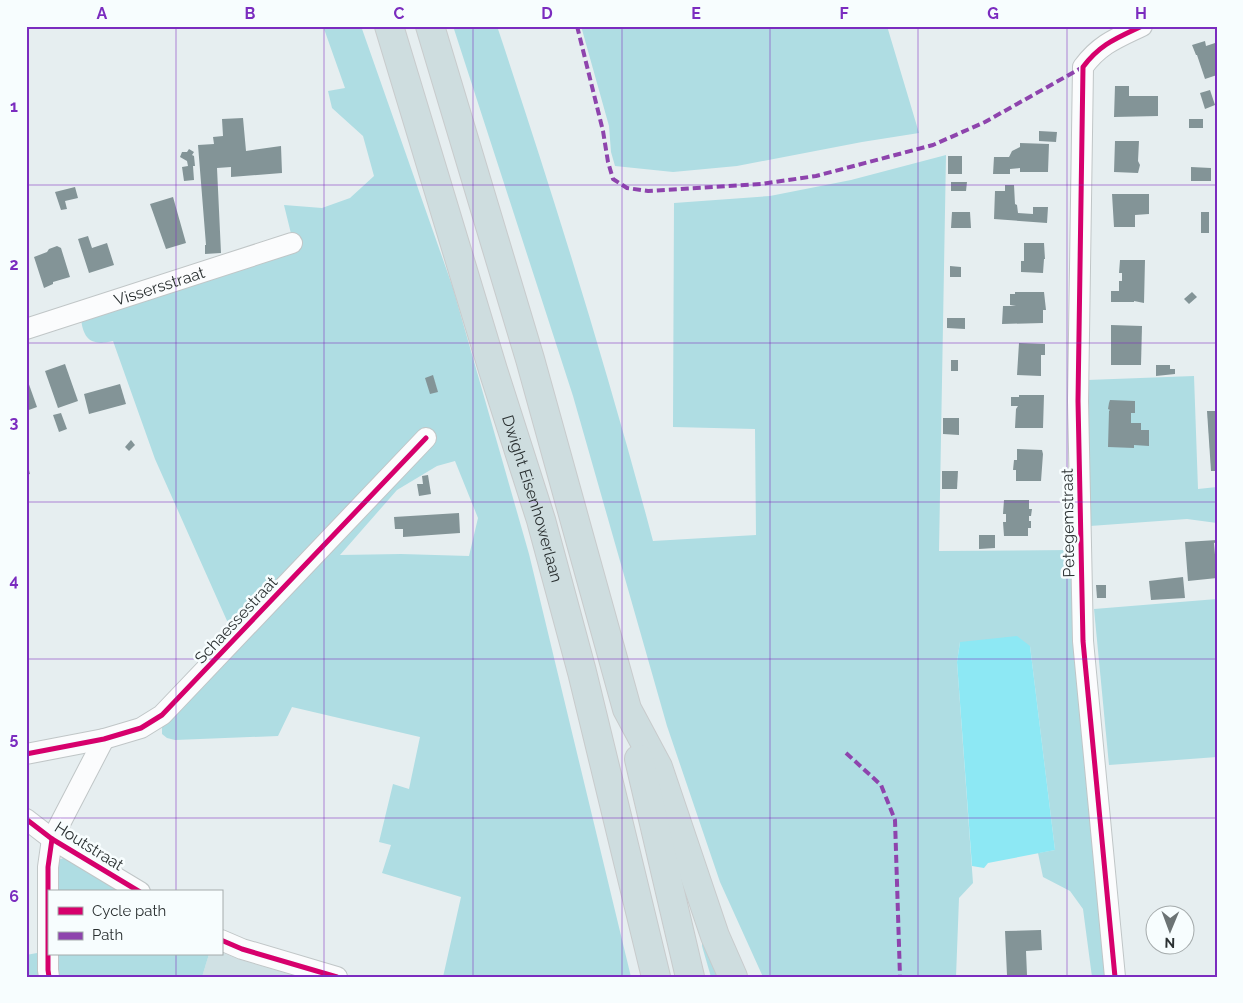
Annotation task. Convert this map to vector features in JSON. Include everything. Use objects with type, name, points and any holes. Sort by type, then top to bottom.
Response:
[{"type":"highway","name":"Dwight Eisenhowerlaan","points":[[389,26],[493,370],[541,520],[582,672],[656,977]]},
{"type":"highway","points":[[430,26],[530,359],[627,709],[690,977]]},
{"type":"highway","points":[[627,709],[658,767],[732,977]]},
{"type":"street","name":"Petegemstraat","points":[[1115,977],[1083,641],[1078,401],[1083,67],[1094,52],[1112,40],[1142,26]]},
{"type":"street","name":"Vissersstraat","points":[[26,329],[292,243]]},
{"type":"street","name":"Schaessestraat","points":[[26,754],[104,740],[141,728],[162,715],[426,438]]},
{"type":"street","points":[[49,977],[48,867],[52,839],[104,740]]},
{"type":"street","name":"Houtstraat","points":[[26,819],[52,839],[137,890]]},
{"type":"street","points":[[222,940],[242,949],[337,977]]},
{"type":"shaded area","points":[[323,26],[361,26],[453,288],[529,554],[631,977],[443,977],[461,897],[382,873],[391,845],[379,842],[393,784],[409,789],[420,737],[292,707],[278,736],[175,740],[167,738],[162,734],[162,727],[244,640],[228,623],[155,459],[113,341],[99,343],[90,340],[84,332],[81,318],[295,250],[284,205],[322,208],[350,198],[374,176],[363,136],[332,108],[328,91],[345,88]],"holes":[[[455,461],[478,518],[469,556],[340,555],[397,490],[437,466]]]},
{"type":"shaded area","points":[[453,26],[497,26],[579,283],[653,541],[756,535],[755,429],[673,427],[674,203],[770,196],[851,180],[946,155],[939,551],[1071,550],[1085,764],[1105,977],[1092,977],[1083,909],[1070,891],[1043,877],[1038,853],[1055,850],[1030,646],[960,642],[957,662],[973,883],[959,898],[956,977],[763,977],[720,882],[667,726],[573,396]]},
{"type":"shaded area","points":[[581,26],[887,26],[919,133],[737,166],[673,172],[615,166],[611,152],[609,126]]},
{"type":"shaded area","points":[[1194,376],[1198,489],[1217,487],[1217,523],[1187,519],[1090,526],[1087,380]]},
{"type":"shaded area","points":[[1217,599],[1217,757],[1109,765],[1094,609]]},
{"type":"shaded area","points":[[66,857],[118,890],[53,890],[58,860]]},
{"type":"shaded area","points":[[702,939],[726,977],[711,977],[702,946]]},
{"type":"shaded area","points":[[222,952],[299,977],[202,977],[208,956],[222,956]]},
{"type":"shaded area","points":[[37,953],[42,977],[26,977],[26,955]]},
{"type":"shaded area","points":[[55,956],[208,956],[202,977],[58,977]]},
{"type":"water","points":[[1017,636],[1030,646],[1055,850],[988,863],[984,868],[972,866],[957,662],[960,642]]},
{"type":"building","points":[[1205,41],[1206,46],[1215,43],[1215,46],[1217,45],[1217,63],[1215,63],[1217,75],[1205,79],[1192,45]]},
{"type":"building","points":[[1115,86],[1129,86],[1129,96],[1158,96],[1158,116],[1114,117]]},
{"type":"building","points":[[1210,90],[1215,105],[1205,109],[1200,93]]},
{"type":"building","points":[[243,118],[246,151],[281,146],[282,173],[231,177],[231,167],[217,168],[221,253],[205,254],[206,245],[198,145],[214,144],[213,137],[223,136],[222,119]]},
{"type":"building","points":[[1189,119],[1203,119],[1203,128],[1189,128]]},
{"type":"building","points":[[1039,131],[1057,132],[1056,142],[1039,141]]},
{"type":"building","points":[[1115,141],[1139,141],[1138,161],[1140,165],[1138,173],[1114,172]]},
{"type":"building","points":[[1020,143],[1049,144],[1048,172],[1020,172],[1020,168],[1010,169],[1010,174],[993,174],[994,157],[1009,157],[1012,151],[1020,147]]},
{"type":"building","points":[[189,149],[194,152],[192,155],[194,156],[195,166],[193,166],[194,180],[184,181],[182,167],[188,166],[187,161],[180,157],[182,152],[187,152]]},
{"type":"building","points":[[948,156],[962,156],[962,174],[948,174]]},
{"type":"building","points":[[1191,167],[1211,168],[1211,181],[1191,181]]},
{"type":"building","points":[[951,182],[967,182],[966,191],[951,191]]},
{"type":"building","points":[[1005,185],[1014,185],[1015,204],[1017,205],[1018,213],[1033,214],[1033,207],[1048,207],[1047,223],[994,219],[995,191],[1005,191]]},
{"type":"building","points":[[75,187],[78,198],[65,201],[67,209],[61,210],[55,192]]},
{"type":"building","points":[[1112,194],[1149,194],[1149,214],[1135,215],[1135,227],[1114,227]]},
{"type":"building","points":[[173,197],[186,243],[166,249],[150,204]]},
{"type":"building","points":[[952,212],[970,212],[971,228],[951,228]]},
{"type":"building","points":[[1201,212],[1209,212],[1209,233],[1201,233]]},
{"type":"building","points":[[88,236],[92,248],[107,243],[114,265],[89,273],[78,239]]},
{"type":"building","points":[[1024,243],[1044,243],[1045,259],[1043,273],[1021,272],[1021,261],[1024,261]]},
{"type":"building","points":[[57,246],[61,248],[70,277],[53,282],[53,284],[44,288],[34,257]]},
{"type":"building","points":[[1120,260],[1145,260],[1144,303],[1134,301],[1111,302],[1111,291],[1119,291],[1119,281],[1122,281],[1122,273],[1119,273]]},
{"type":"building","points":[[950,266],[961,267],[961,277],[950,277]]},
{"type":"building","points":[[1015,292],[1044,292],[1046,310],[1043,310],[1043,323],[1002,324],[1003,306],[1016,306],[1010,305],[1010,294],[1015,294]]},
{"type":"building","points":[[1192,292],[1197,297],[1189,304],[1184,299]]},
{"type":"building","points":[[947,318],[965,318],[965,329],[947,328]]},
{"type":"building","points":[[1111,325],[1142,326],[1141,365],[1111,365]]},
{"type":"building","points":[[1019,343],[1045,344],[1045,355],[1041,355],[1041,376],[1017,375]]},
{"type":"building","points":[[951,360],[958,360],[958,371],[951,371]]},
{"type":"building","points":[[65,364],[78,401],[58,408],[45,371]]},
{"type":"building","points":[[1156,365],[1170,365],[1170,369],[1175,369],[1175,374],[1156,376]]},
{"type":"building","points":[[433,375],[438,392],[430,394],[425,378]]},
{"type":"building","points":[[26,376],[37,407],[26,411]]},
{"type":"building","points":[[120,384],[126,404],[89,414],[84,394]]},
{"type":"building","points":[[1019,395],[1044,395],[1043,428],[1015,428],[1016,409],[1018,406],[1011,406],[1011,397],[1019,397]]},
{"type":"building","points":[[1110,400],[1135,401],[1135,413],[1131,413],[1131,423],[1141,423],[1141,430],[1149,430],[1149,446],[1134,445],[1134,448],[1108,447],[1110,410],[1108,409]]},
{"type":"building","points":[[1207,411],[1217,411],[1217,471],[1211,471]]},
{"type":"building","points":[[61,413],[67,429],[59,432],[53,415]]},
{"type":"building","points":[[943,418],[959,418],[959,435],[943,434]]},
{"type":"building","points":[[131,440],[135,445],[129,451],[125,447]]},
{"type":"building","points":[[1017,449],[1042,450],[1041,481],[1016,481],[1016,470],[1013,470],[1014,460],[1017,460]]},
{"type":"building","points":[[26,463],[30,474],[26,475]]},
{"type":"building","points":[[942,471],[958,471],[957,489],[942,489]]},
{"type":"building","points":[[428,475],[431,494],[419,496],[417,484],[423,484],[422,476]]},
{"type":"building","points":[[1004,500],[1029,500],[1029,509],[1032,509],[1031,516],[1029,516],[1031,528],[1028,528],[1028,536],[1004,536],[1003,522],[1006,522],[1006,514],[1003,514]]},
{"type":"building","points":[[459,513],[460,533],[403,537],[403,529],[395,529],[394,517]]},
{"type":"building","points":[[979,535],[995,535],[995,548],[979,549]]},
{"type":"building","points":[[1217,540],[1214,543],[1217,578],[1188,581],[1185,542]]},
{"type":"building","points":[[1183,577],[1185,598],[1151,600],[1149,581]]},
{"type":"building","points":[[1096,585],[1106,585],[1106,598],[1097,598]]},
{"type":"building","points":[[1041,930],[1042,950],[1026,951],[1027,975],[1007,975],[1005,931]]},
{"type":"marked path","points":[[577,26],[613,179],[627,188],[648,191],[761,184],[816,176],[933,145],[985,122],[1083,67]]},
{"type":"marked path","points":[[846,753],[881,785],[895,820],[900,977]]},
{"type":"cycle path","points":[[1115,977],[1083,641],[1078,401],[1083,67],[1103,47],[1142,26]]},
{"type":"cycle path","points":[[26,754],[104,739],[141,728],[162,715],[426,438]]},
{"type":"cycle path","points":[[26,819],[52,839],[137,890]]},
{"type":"cycle path","points":[[49,977],[48,867],[52,839]]},
{"type":"cycle path","points":[[222,940],[242,949],[337,977]]}]
